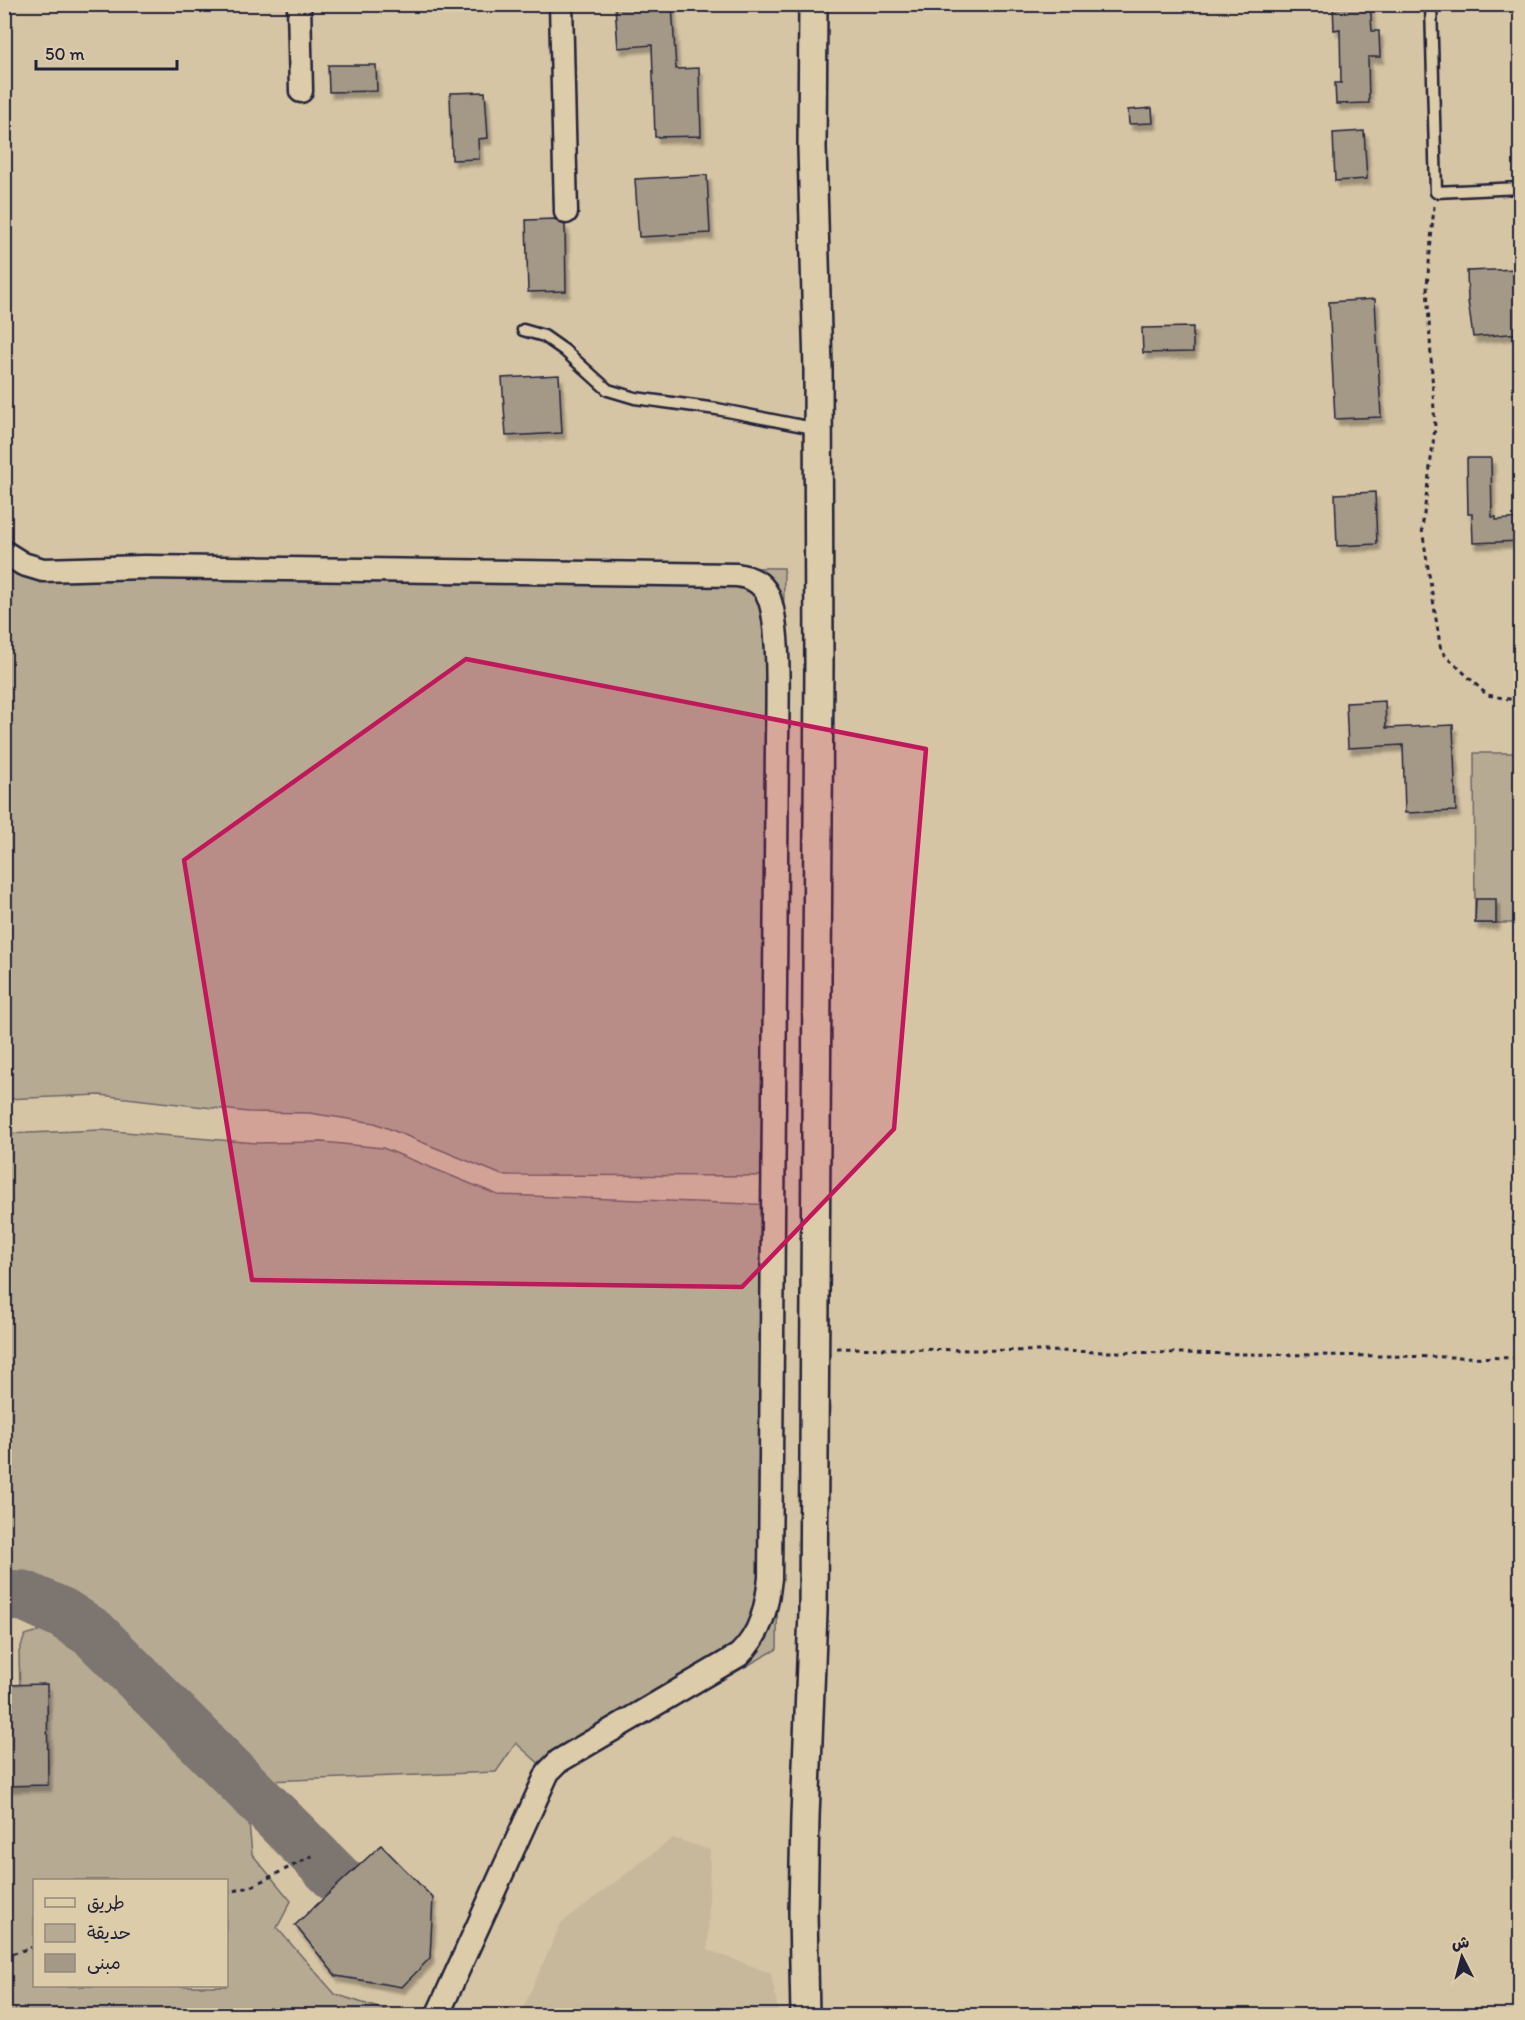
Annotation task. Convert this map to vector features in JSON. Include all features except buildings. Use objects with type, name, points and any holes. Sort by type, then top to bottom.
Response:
[{"type":"street","points":[[299,4],[301,91]]},
{"type":"street","points":[[561,4],[566,212]]},
{"type":"street","points":[[805,2016],[803,1900],[813,1612],[819,675],[818,429],[812,148],[813,4]]},
{"type":"street","points":[[4,552],[23,564],[43,570],[144,567],[737,575],[754,580],[770,599],[776,637],[777,743],[770,1578],[766,1604],[760,1628],[748,1647],[739,1655],[559,1761],[548,1772],[436,2016]]},
{"type":"lane","points":[[1431,4],[1436,192],[1521,188]]},
{"type":"lane","points":[[523,330],[544,336],[564,350],[608,390],[635,398],[717,409],[818,429]]},
{"type":"path","points":[[1436,192],[1426,286],[1435,428],[1422,529],[1441,651],[1487,695],[1521,701]]},
{"type":"path","points":[[814,1347],[1521,1358]]},
{"type":"path","points":[[228,1892],[250,1887],[314,1855]]},
{"type":"path","points":[[4,1956],[33,1947]]},
{"type":"highlighted area","points":[[466,659],[926,749],[894,1129],[742,1287],[252,1280],[184,860]]},
{"type":"shaded area","points":[[673,1838],[710,1850],[708,1950],[771,1973],[779,2015],[534,2015],[524,2006],[561,1923]]},
{"type":"green space","points":[[4,543],[39,563],[784,568],[780,1176],[502,1175],[375,1123],[309,1113],[248,1112],[100,1095],[5,1099]]},
{"type":"green space","points":[[1474,753],[1520,753],[1520,923],[1475,923]]},
{"type":"green space","points":[[101,1130],[256,1143],[322,1142],[383,1148],[498,1195],[781,1205],[777,1649],[552,1775],[516,1743],[496,1772],[267,1781],[106,1623],[47,1582],[5,1581],[4,1134]]},
{"type":"green space","points":[[51,1627],[82,1646],[248,1813],[252,1854],[291,1901],[277,1928],[335,1994],[400,2015],[5,2016],[5,1693],[20,1693],[19,1652],[25,1635]]},
{"type":"taxiway","points":[[4,1595],[24,1596],[62,1613],[93,1633],[341,1882]]}]
